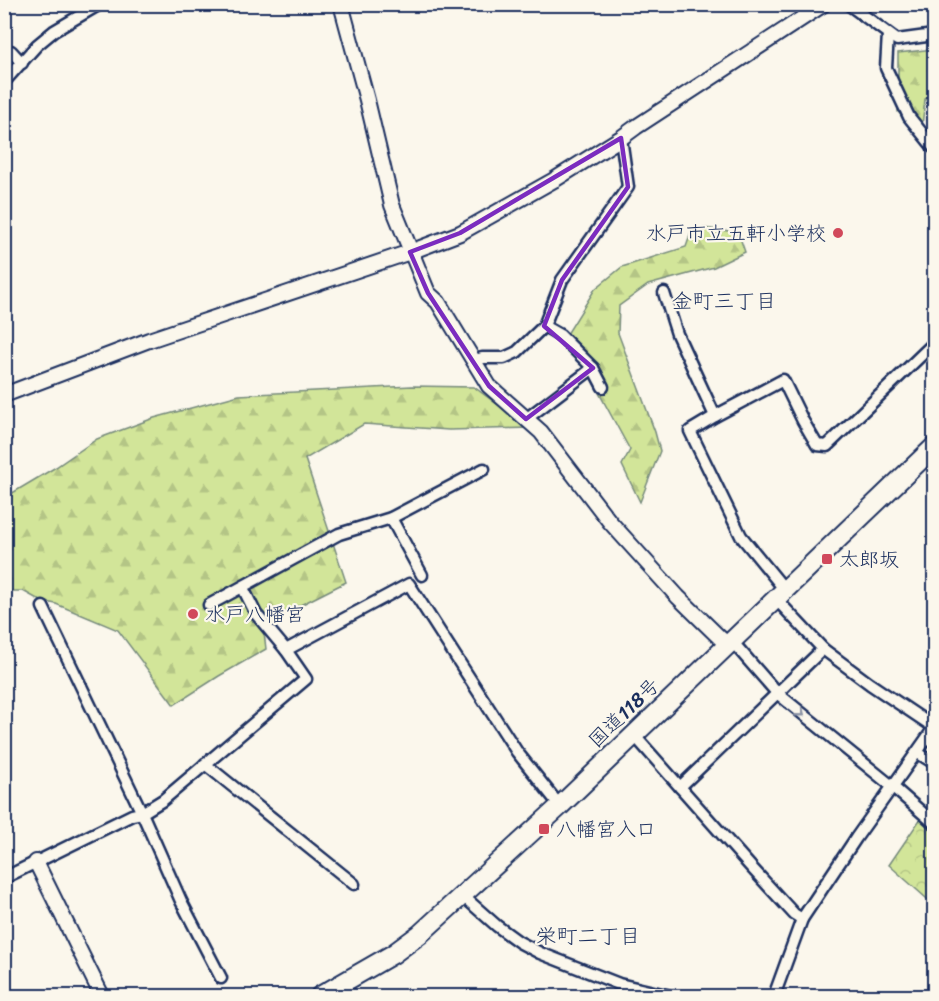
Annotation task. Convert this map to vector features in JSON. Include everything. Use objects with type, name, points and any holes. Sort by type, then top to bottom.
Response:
[{"type":"highway","name":"国道118号","points":[[324,994],[393,954],[420,934],[463,896],[934,447]]},
{"type":"street","points":[[4,82],[37,45],[54,31],[100,4]]},
{"type":"street","points":[[341,4],[392,205],[410,252],[428,293],[438,302],[489,386],[542,432],[610,522],[678,597],[721,639],[737,647],[777,693],[934,823]]},
{"type":"street","points":[[4,395],[149,340],[460,233],[554,180],[621,138],[824,4]]},
{"type":"street","points":[[848,4],[897,40],[934,35]]},
{"type":"street","points":[[888,34],[886,68],[909,117],[934,148]]},
{"type":"street","points":[[11,51],[22,63]]},
{"type":"street","points":[[473,361],[482,358],[504,358],[517,352],[544,326],[562,280],[628,187],[621,138]]},
{"type":"street","points":[[664,292],[677,334],[715,416]]},
{"type":"street","points":[[544,326],[560,335],[593,368],[603,387]]},
{"type":"street","points":[[774,996],[802,919],[934,728],[823,649],[781,595],[741,536],[690,431],[783,380],[817,445],[827,446],[934,343]]},
{"type":"street","points":[[526,419],[593,368]]},
{"type":"street","points":[[209,605],[339,534],[391,518],[484,469]]},
{"type":"street","points":[[391,518],[422,575]]},
{"type":"street","points":[[286,650],[409,584],[517,752],[560,806]]},
{"type":"street","points":[[4,878],[132,815],[142,813],[163,800],[306,679],[286,650],[256,614],[243,588]]},
{"type":"street","points":[[43,607],[142,813],[181,901],[221,978]]},
{"type":"street","points":[[680,787],[823,649]]},
{"type":"street","points":[[634,735],[758,875],[794,914],[802,919]]},
{"type":"street","points":[[918,753],[934,763]]},
{"type":"street","points":[[206,764],[354,884]]},
{"type":"street","points":[[36,862],[102,996]]},
{"type":"street","points":[[463,896],[504,931],[540,953],[619,984],[671,996]]},
{"type":"street","points":[[324,994],[351,996]]},
{"type":"highlighted area","points":[[621,138],[628,187],[562,280],[544,326],[593,368],[526,419],[489,386],[428,293],[410,252],[460,233]]},
{"type":"green space","points":[[934,49],[934,95],[925,99],[921,136],[898,112],[898,53]]},
{"type":"green space","points":[[693,227],[738,232],[745,252],[714,267],[648,285],[619,306],[618,333],[660,451],[640,502],[622,465],[630,450],[567,334],[595,289],[622,267],[686,247]]},
{"type":"green space","points":[[412,386],[474,387],[529,428],[449,430],[364,424],[305,459],[346,582],[263,624],[266,649],[174,705],[118,630],[56,604],[41,601],[23,591],[5,591],[4,498],[97,439],[154,418],[239,395]]},
{"type":"green space","points":[[921,818],[934,829],[934,905],[889,865]]},
{"type":"place","name":"水戸市立五軒小学校","points":[[838,233]]},
{"type":"place","name":"太郎坂","points":[[827,559]]},
{"type":"place","name":"水戸八幡宮","points":[[193,614]]},
{"type":"place","name":"八幡宮入口","points":[[544,829]]},
{"type":"district","name":"金町三丁目","points":[[724,301]]},
{"type":"district","name":"栄町二丁目","points":[[588,936]]}]
